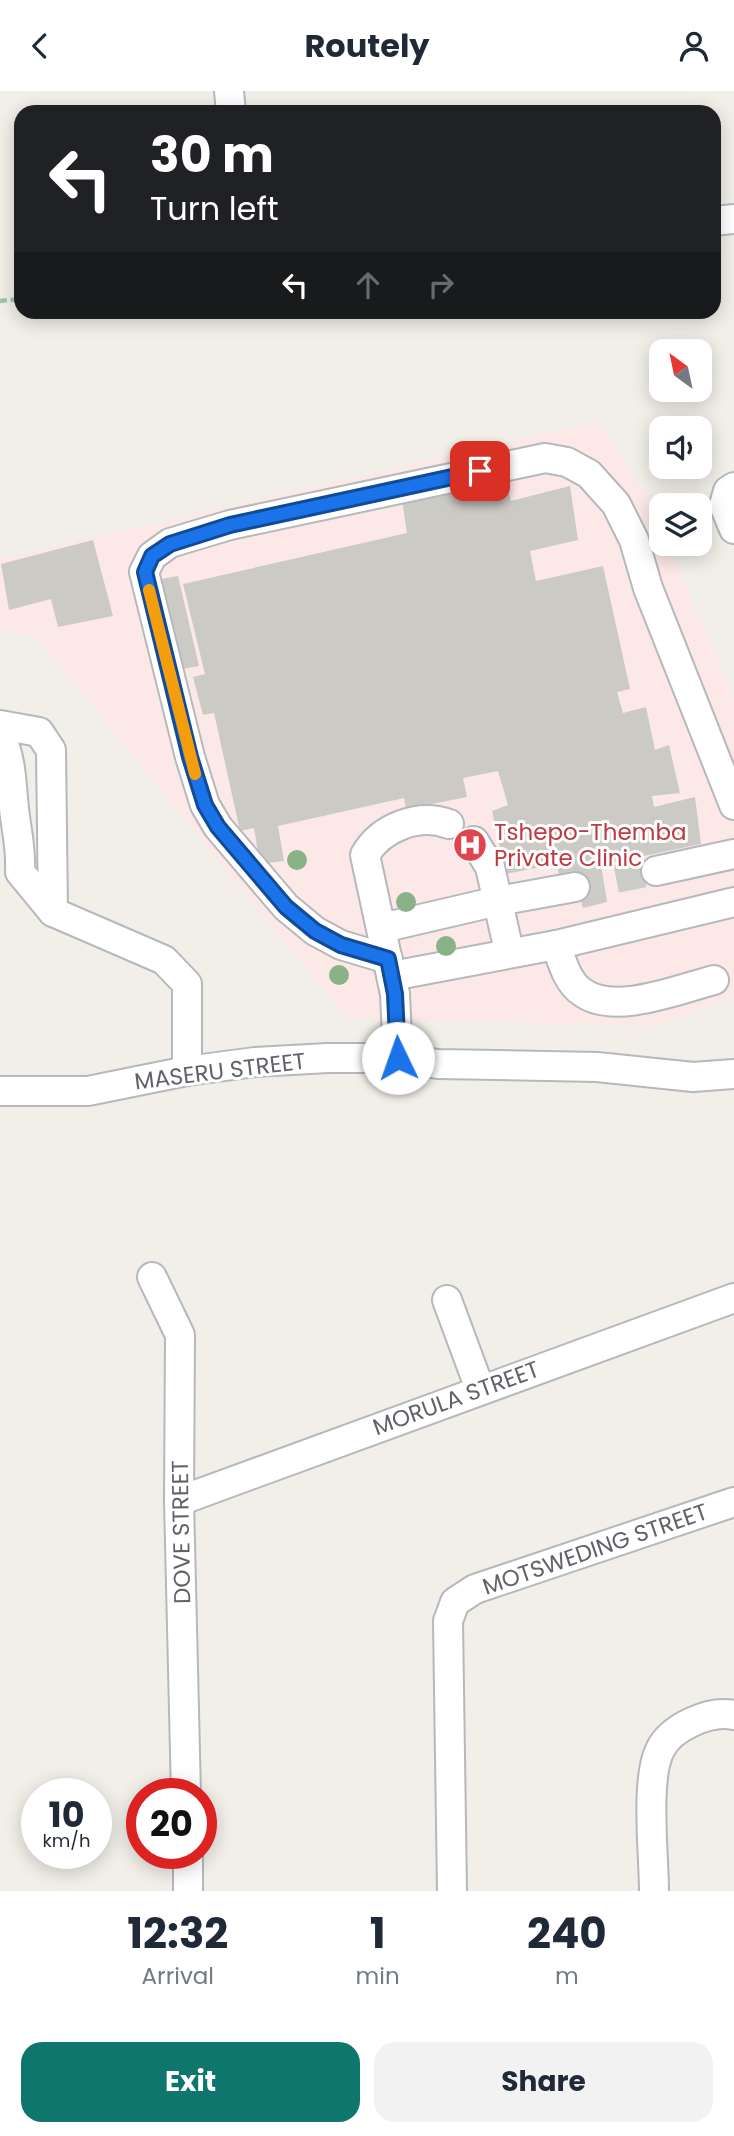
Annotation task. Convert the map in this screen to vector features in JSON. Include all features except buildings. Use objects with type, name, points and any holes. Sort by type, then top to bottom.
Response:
[{"type":"street","points":[[734,805],[648,589],[628,528],[616,504],[589,474],[568,462],[545,458],[230,525],[170,544],[152,556],[145,572],[169,678],[205,805],[218,827],[295,915],[315,931],[390,967],[556,945],[734,902]]},
{"type":"street","points":[[734,487],[728,491],[724,505],[734,530]]},
{"type":"street","points":[[0,725],[38,732],[51,750],[53,912]]},
{"type":"street","points":[[0,734],[9,753],[15,819],[21,842],[10,871],[53,912],[164,960],[187,984],[187,1071]]},
{"type":"street","points":[[398,1058],[390,967],[365,855],[374,841],[402,824],[433,818],[449,824]]},
{"type":"street","points":[[474,841],[485,856],[509,951]]},
{"type":"street","points":[[656,871],[734,854]]},
{"type":"street","points":[[382,928],[498,901],[575,887]]},
{"type":"street","points":[[556,945],[566,973],[580,992],[601,1002],[626,1002],[714,980]]},
{"type":"street","name":"MASERU STREET","points":[[0,1091],[88,1091],[187,1071],[276,1060],[398,1058],[438,1064],[597,1067],[693,1077],[734,1074]]},
{"type":"street","name":"DOVE STREET","points":[[152,1277],[180,1335],[179,1501],[186,1778]]},
{"type":"street","name":"MORULA STREET","points":[[179,1501],[734,1298]]},
{"type":"street","points":[[447,1300],[480,1389]]},
{"type":"street","name":"MOTSWEDING STREET","points":[[452,1891],[449,1621],[455,1602],[475,1589],[734,1502]]},
{"type":"street","points":[[654,1891],[653,1775],[660,1748],[675,1731],[701,1718],[716,1714],[734,1715]]},
{"type":"street","points":[[188,1869],[188,1891]]},
{"type":"shaded area","name":"Tshepo-Themba Private Clinic","points":[[600,421],[649,501],[649,556],[673,556],[734,696],[734,995],[659,1026],[346,1018],[37,638],[0,629],[0,559]]},
{"type":"tunnel","points":[[575,887],[656,871]]},
{"type":"slow traffic","points":[[149,590],[195,774]]},
{"type":"place","name":"Tshepo-Themba Private Clinic","points":[[470,845]]},
{"type":"route","points":[[398,1058],[395,994],[388,959],[341,945],[315,931],[286,907],[218,827],[205,805],[169,678],[145,572],[152,556],[170,544],[230,525],[480,471]]}]
